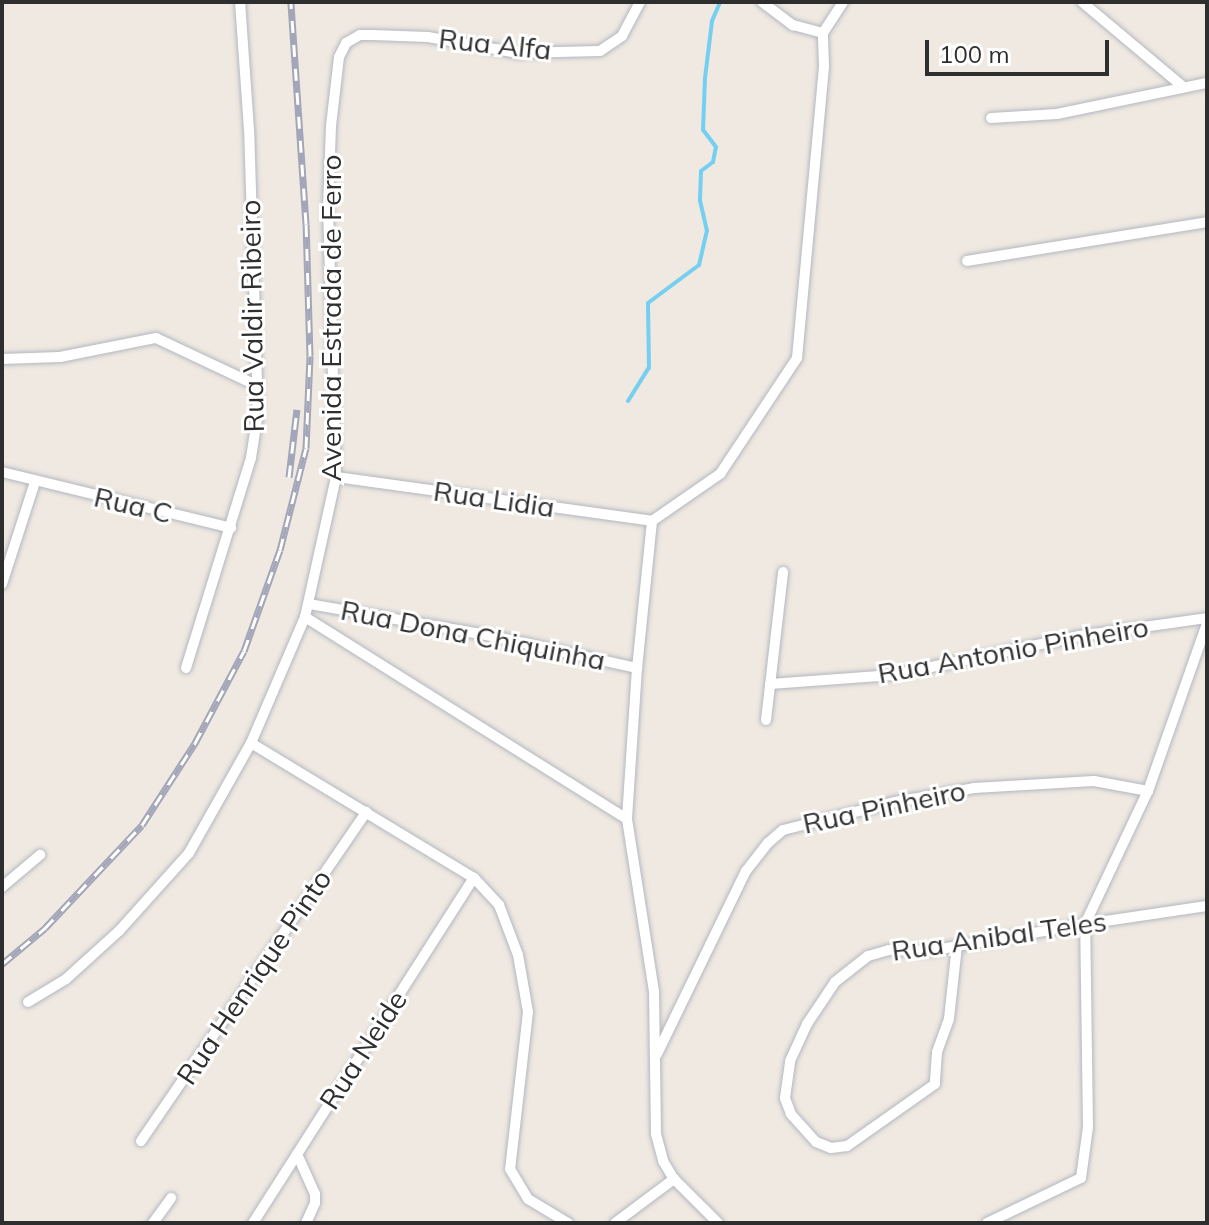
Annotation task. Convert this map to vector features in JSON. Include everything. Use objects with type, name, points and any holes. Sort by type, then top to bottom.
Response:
[{"type":"street","name":"Rua Valdir Ribeiro","points":[[186,668],[251,458],[258,386],[249,130],[240,2]]},
{"type":"street","name":"Rua Alfa","points":[[373,35],[428,37],[517,53],[600,51],[622,36],[640,2]]},
{"type":"street","points":[[762,2],[793,25],[823,33]]},
{"type":"street","points":[[718,1223],[674,1179],[663,1161],[656,1134],[654,991],[627,819],[637,668],[652,521],[720,474],[797,358],[824,66],[823,33],[843,2]]},
{"type":"street","points":[[1082,2],[1182,86]]},
{"type":"street","name":"Avenida Estrada de Ferro","points":[[28,1002],[66,979],[153,896],[189,853],[251,743],[305,617],[336,477],[328,208],[331,126],[339,57],[351,38],[373,35]]},
{"type":"street","points":[[991,118],[1071,111],[1207,83]]},
{"type":"street","points":[[967,261],[1207,222]]},
{"type":"street","points":[[2,359],[60,357],[156,338],[258,386]]},
{"type":"street","name":"Rua C","points":[[2,472],[231,528]]},
{"type":"street","name":"Rua Lidia","points":[[336,477],[652,521]]},
{"type":"street","points":[[2,584],[35,482]]},
{"type":"street","points":[[766,720],[783,572]]},
{"type":"street","name":"Rua Dona Chiquinha","points":[[309,604],[487,635],[637,668]]},
{"type":"street","points":[[305,617],[627,819]]},
{"type":"street","points":[[987,1223],[1081,1178],[1088,1127],[1085,924],[1148,791],[1207,620]]},
{"type":"street","name":"Rua Antonio Pinheiro","points":[[770,684],[893,675],[1079,636],[1207,620]]},
{"type":"street","points":[[251,743],[474,878],[499,905],[506,918],[525,982],[528,1012],[510,1169],[528,1199],[568,1223]]},
{"type":"street","name":"Rua Pinheiro","points":[[656,1055],[746,871],[768,843],[783,830],[795,824],[895,802],[974,788],[1094,781],[1148,791]]},
{"type":"street","name":"Rua Henrique Pinto","points":[[141,1141],[366,812]]},
{"type":"street","points":[[2,887],[40,855]]},
{"type":"street","name":"Rua Neide","points":[[253,1223],[474,878]]},
{"type":"street","name":"Rua Anibal Teles","points":[[957,946],[949,1019],[937,1052],[935,1084],[847,1146],[831,1148],[816,1142],[802,1129],[785,1098],[785,1079],[797,1044],[835,982],[868,956],[889,950],[931,951],[957,946],[1085,924],[1207,906]]},
{"type":"street","points":[[297,1154],[315,1194],[315,1203],[306,1223]]},
{"type":"street","points":[[615,1223],[674,1179]]},
{"type":"street","points":[[153,1223],[171,1198]]},
{"type":"waterway","points":[[628,401],[649,368],[648,303],[699,265],[707,231],[700,200],[701,171],[713,162],[716,147],[703,130],[705,78],[712,21],[720,2]]},
{"type":"railway","points":[[2,964],[45,928],[142,825],[195,743],[244,651],[280,550],[306,448],[310,356],[306,224],[291,2]]},
{"type":"railway","points":[[289,477],[297,409]]}]
